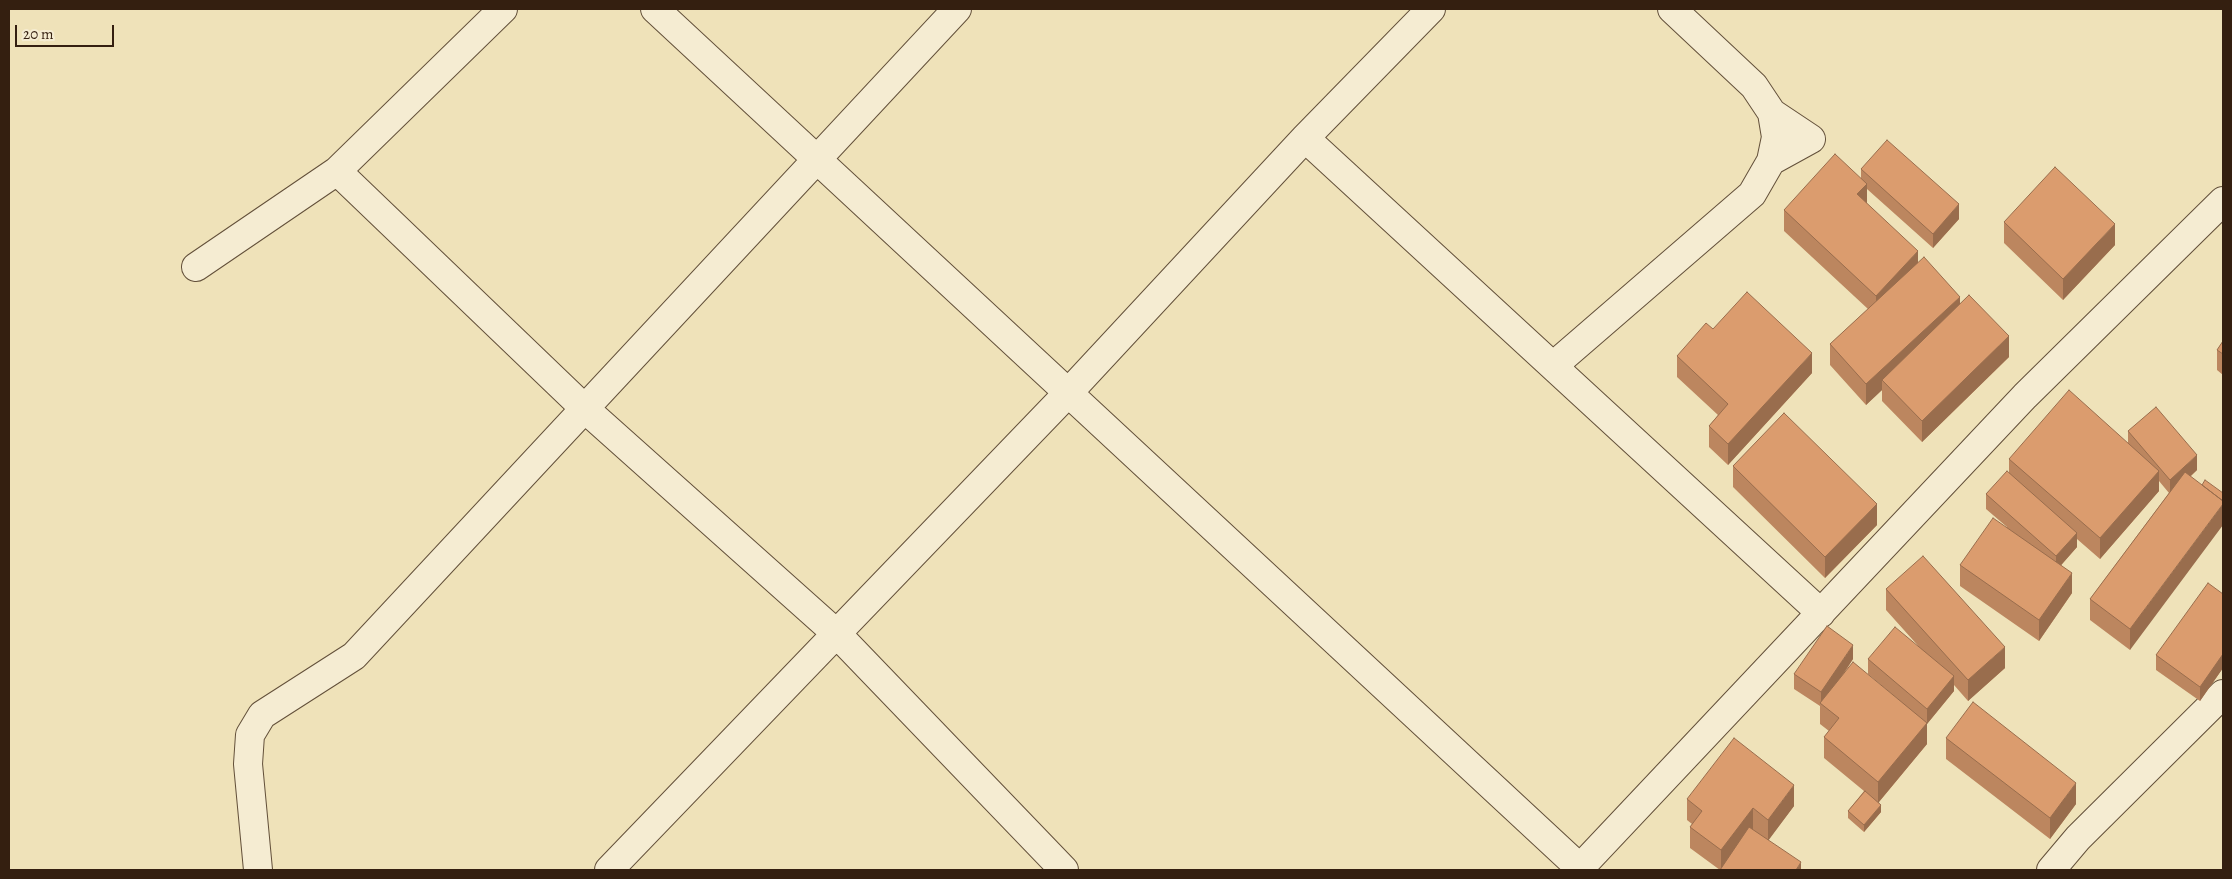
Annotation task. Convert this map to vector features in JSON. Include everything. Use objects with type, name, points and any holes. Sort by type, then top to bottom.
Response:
[{"type":"street","points":[[196,267],[337,171],[503,9]]},
{"type":"street","points":[[656,9],[1580,870],[2025,396],[2223,201]]},
{"type":"street","points":[[258,870],[248,764],[250,735],[262,715],[354,656],[816,158],[957,9]]},
{"type":"street","points":[[609,870],[1069,392],[1305,138],[1431,9]]},
{"type":"street","points":[[1553,366],[1752,194],[1771,161],[1776,137],[1772,113],[1754,86],[1672,9]]},
{"type":"street","points":[[1305,138],[1821,613]]},
{"type":"street","points":[[337,171],[584,408],[837,634],[1064,870]]},
{"type":"street","points":[[2051,870],[2078,838],[2223,694]]},
{"type":"building","points":[[1887,140],[1959,204],[1933,234],[1861,169]]},
{"type":"building","points":[[1835,154],[1867,184],[1857,194],[1918,251],[1876,296],[1784,210]]},
{"type":"building","points":[[2055,167],[2115,224],[2063,279],[2004,222]]},
{"type":"building","points":[[1924,257],[1960,297],[1866,384],[1830,344]]},
{"type":"building","points":[[1747,292],[1812,353],[1728,444],[1709,426],[1728,404],[1677,356],[1706,323],[1713,329]]},
{"type":"building","points":[[1969,295],[2009,336],[1922,421],[1882,380]]},
{"type":"building","points":[[2223,341],[2223,354],[2217,350]]},
{"type":"building","points":[[2069,390],[2159,471],[2100,538],[2009,459]]},
{"type":"building","points":[[2156,407],[2197,455],[2170,480],[2128,431]]},
{"type":"building","points":[[1784,413],[1877,504],[1825,557],[1733,466]]},
{"type":"building","points":[[2007,471],[2077,533],[2056,556],[1986,494]]},
{"type":"building","points":[[2185,472],[2223,501],[2223,504],[2130,629],[2090,599]]},
{"type":"building","points":[[2205,480],[2223,493],[2223,501],[2202,485]]},
{"type":"building","points":[[1993,518],[2072,573],[2039,620],[1960,565]]},
{"type":"building","points":[[1923,556],[2005,647],[1968,680],[1886,589]]},
{"type":"building","points":[[2208,583],[2223,594],[2223,654],[2200,687],[2156,655]]},
{"type":"building","points":[[1827,626],[1853,645],[1821,692],[1794,674]]},
{"type":"building","points":[[1895,627],[1954,676],[1927,709],[1868,659]]},
{"type":"building","points":[[1853,662],[1927,723],[1878,782],[1824,737],[1839,718],[1820,703]]},
{"type":"building","points":[[1973,702],[2076,783],[2050,818],[1946,738]]},
{"type":"building","points":[[1734,738],[1794,785],[1768,820],[1753,808],[1721,850],[1690,827],[1702,811],[1687,799]]},
{"type":"building","points":[[1865,791],[1881,805],[1864,825],[1848,811]]},
{"type":"building","points":[[1749,827],[1801,862],[1796,870],[1720,870]]}]
